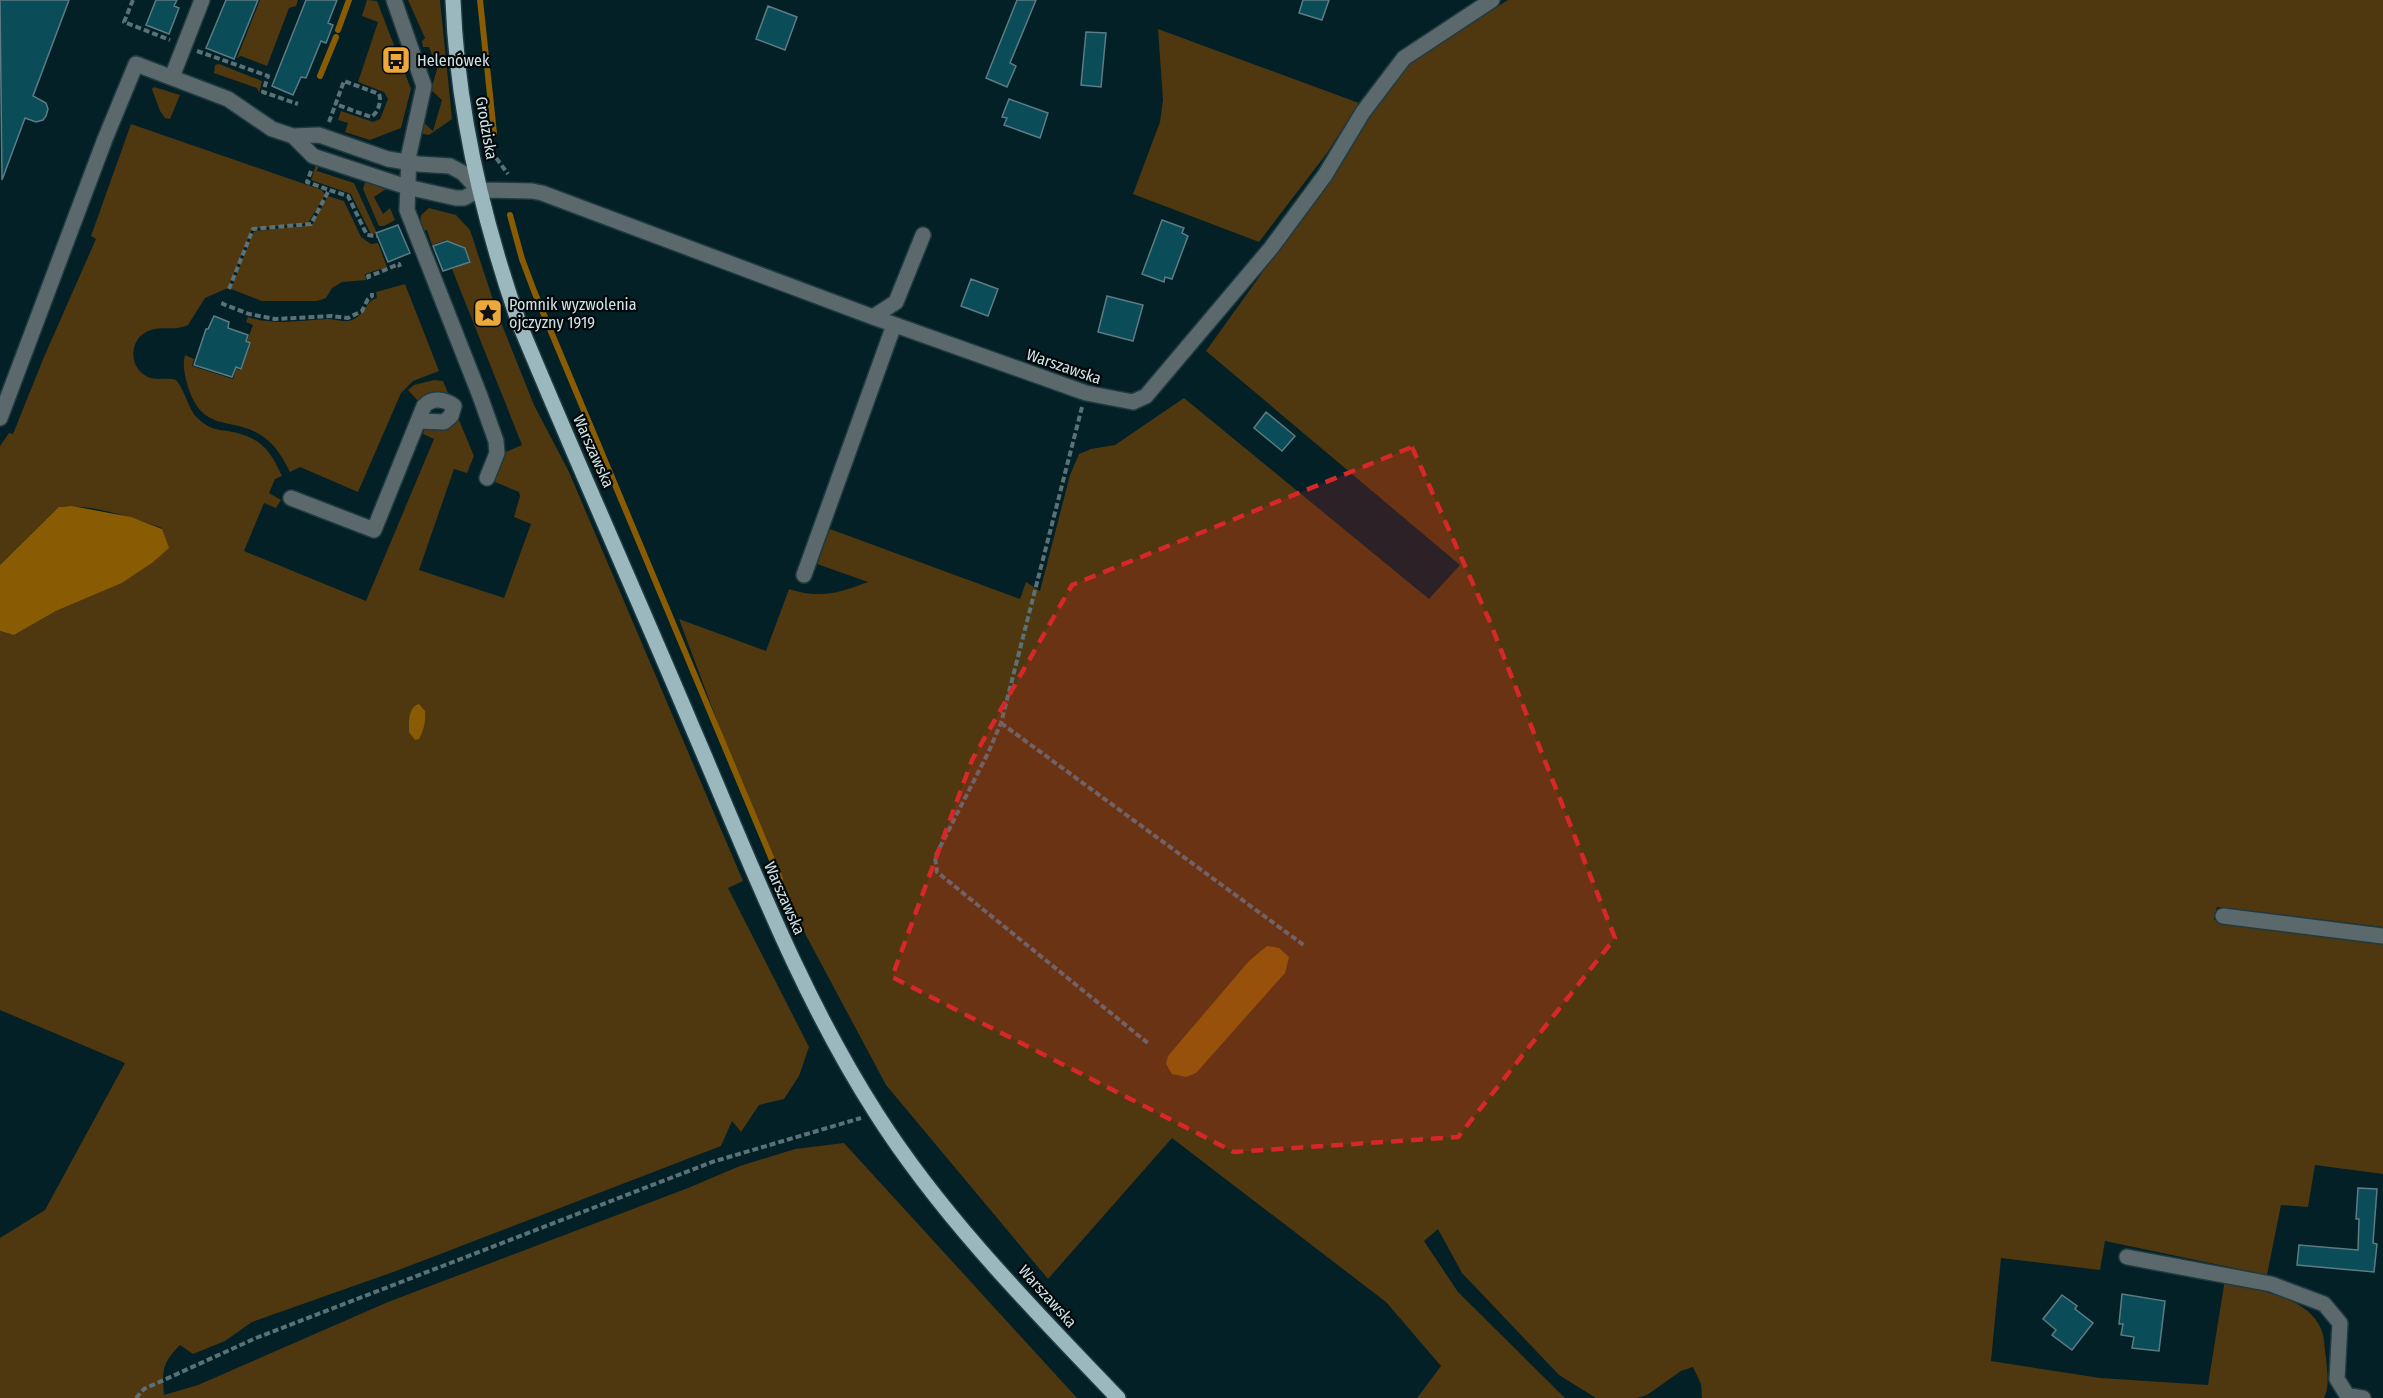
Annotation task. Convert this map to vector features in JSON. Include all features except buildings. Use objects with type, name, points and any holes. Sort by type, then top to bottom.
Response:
[{"type":"main road","name":"Grodziska","points":[[453,0],[458,57],[479,190]]},
{"type":"main road","name":"Warszawska","points":[[479,190],[507,289],[542,379],[768,905],[815,1007],[876,1113],[908,1160],[1027,1302],[1118,1398]]},
{"type":"street","points":[[172,77],[202,0]]},
{"type":"street","points":[[394,0],[424,86],[408,163],[406,204],[410,221],[480,396],[496,445],[497,453],[487,478]]},
{"type":"street","name":"Warszawska","points":[[479,190],[526,191],[553,197],[894,325],[1086,393],[1133,402],[1146,396],[1271,248],[1325,175],[1364,112],[1404,58],[1492,0]]},
{"type":"street","points":[[0,418],[105,139],[136,64],[228,99],[262,123],[293,136],[313,156],[407,187],[456,198],[464,198],[479,190],[463,173],[450,166],[408,163],[377,156],[319,135],[293,136]]},
{"type":"street","points":[[873,317],[896,302],[923,235]]},
{"type":"street","points":[[804,575],[894,325]]},
{"type":"street","points":[[291,498],[374,530],[422,409],[428,402],[444,400],[454,406],[480,396]]},
{"type":"street","points":[[2223,916],[2383,936]]},
{"type":"street","points":[[2127,1257],[2271,1284],[2324,1304],[2340,1323],[2337,1379],[2347,1395],[2363,1398]]},
{"type":"path","points":[[133,0],[124,22],[170,40]]},
{"type":"path","points":[[197,51],[268,76],[263,92],[298,104]]},
{"type":"path","points":[[328,123],[335,104],[344,81],[379,93],[381,98],[375,114],[371,117],[335,104]]},
{"type":"path","points":[[488,133],[491,150],[501,166],[526,191]]},
{"type":"path","points":[[314,163],[307,182],[348,196],[367,234],[371,237],[377,236]]},
{"type":"path","points":[[229,289],[254,230],[310,224],[329,190]]},
{"type":"path","points":[[369,279],[368,276],[384,272],[388,268],[399,264],[400,267]]},
{"type":"path","points":[[224,302],[223,304],[262,317],[286,319],[332,316],[348,318],[362,311],[372,293]]},
{"type":"path","points":[[1086,393],[1000,723],[988,753],[935,856],[937,872],[1149,1044]]},
{"type":"path","points":[[1000,723],[1305,946]]},
{"type":"path","points":[[136,1398],[144,1389],[256,1338],[622,1196],[712,1162],[876,1113]]},
{"type":"highlighted area","points":[[1412,447],[1490,622],[1615,938],[1458,1137],[1234,1152],[892,977],[972,760],[1072,585]]},
{"type":"shaded area","points":[[260,0],[298,0],[296,6],[289,8],[267,66],[241,56],[237,58]]},
{"type":"shaded area","points":[[367,0],[377,1],[397,53],[391,56],[395,65],[401,63],[411,89],[401,128],[370,140],[345,132],[348,123],[338,120],[341,111],[373,122],[380,119],[388,99],[384,92],[358,82],[378,22],[362,16]]},
{"type":"shaded area","points":[[408,0],[440,0],[452,119],[429,135],[423,134],[421,130],[423,122],[433,131],[442,100],[431,90],[437,69],[429,47],[423,47],[422,41],[425,38]]},
{"type":"shaded area","points":[[1508,0],[2383,0],[2383,927],[2217,907],[2214,920],[2383,941],[2383,1174],[2315,1165],[2308,1207],[2281,1205],[2267,1275],[2105,1241],[2100,1270],[2001,1258],[1991,1361],[2100,1378],[2208,1385],[2225,1279],[2280,1295],[2305,1309],[2315,1318],[2324,1339],[2328,1383],[2324,1398],[1702,1398],[1701,1384],[1693,1367],[1681,1371],[1647,1395],[1637,1398],[1596,1398],[1559,1375],[1462,1273],[1438,1229],[1424,1241],[1458,1292],[1565,1398],[1417,1398],[1441,1366],[1386,1302],[1172,1138],[1048,1279],[886,1085],[777,881],[679,619],[766,651],[789,589],[820,594],[848,589],[868,582],[817,564],[830,529],[1020,599],[1026,582],[1040,591],[1070,475],[1079,454],[1091,449],[1115,445],[1184,398],[1429,599],[1460,565],[1206,351],[1328,181],[1349,143],[1408,64]]},
{"type":"shaded area","points":[[1158,29],[1359,103],[1327,153],[1259,242],[1133,194],[1160,122],[1163,100]]},
{"type":"shaded area","points":[[219,64],[262,81],[259,93],[257,88],[214,73],[215,65]]},
{"type":"shaded area","points":[[154,87],[180,95],[170,119],[165,118],[160,111],[152,89]]},
{"type":"shaded area","points":[[131,124],[322,190],[325,195],[308,223],[252,229],[228,288],[205,298],[188,325],[144,333],[138,339],[133,352],[134,360],[141,373],[155,379],[176,380],[197,418],[215,429],[256,440],[273,458],[282,476],[275,479],[269,493],[281,500],[276,508],[264,503],[244,551],[366,601],[434,439],[423,434],[425,427],[446,426],[459,420],[474,456],[467,473],[454,469],[419,570],[504,598],[531,524],[514,517],[519,492],[495,482],[501,454],[522,445],[452,269],[471,262],[466,248],[446,240],[432,245],[427,230],[423,231],[420,223],[421,215],[429,208],[456,215],[470,230],[498,315],[534,405],[569,472],[743,881],[728,888],[809,1047],[799,1076],[784,1099],[759,1105],[741,1132],[732,1121],[721,1146],[396,1271],[252,1322],[225,1341],[193,1354],[180,1345],[164,1367],[164,1395],[198,1385],[388,1302],[740,1166],[795,1149],[844,1143],[1077,1398],[0,1398],[0,1238],[45,1210],[125,1063],[0,1010],[0,631],[14,635],[56,611],[122,583],[152,563],[162,528],[98,509],[60,507],[0,565],[0,446],[9,433],[13,434],[96,239],[91,236]]},
{"type":"shaded area","points":[[316,164],[319,165],[317,171],[354,183],[377,233],[371,234],[351,194],[311,180]]},
{"type":"shaded area","points":[[365,182],[386,189],[374,197],[383,214],[390,208],[395,220],[379,226],[363,189]]},
{"type":"shaded area","points":[[328,196],[344,201],[361,237],[371,244],[378,243],[387,267],[365,274],[366,280],[342,282],[332,288],[326,298],[317,301],[262,301],[231,289],[255,231],[312,225]]},
{"type":"shaded area","points":[[405,284],[439,371],[413,381],[401,393],[358,492],[300,467],[290,472],[276,449],[265,438],[253,431],[211,418],[202,412],[195,402],[185,375],[185,355],[194,359],[192,366],[233,379],[236,369],[241,370],[251,343],[247,341],[253,325],[246,322],[248,317],[277,322],[351,320],[358,317],[370,302],[377,298],[376,292]]},
{"type":"shaded area","points":[[434,380],[443,381],[448,393],[417,400],[408,390],[414,385]]},
{"type":"shaded area","points":[[72,506],[131,517],[162,529],[169,548],[152,563],[122,583],[56,611],[14,635],[0,631],[0,565],[59,507]]},
{"type":"shaded area","points":[[419,704],[425,711],[425,722],[419,739],[415,740],[409,732],[409,720],[413,708]]},
{"type":"shaded area","points":[[1267,946],[1279,948],[1289,957],[1285,973],[1196,1073],[1186,1077],[1172,1074],[1166,1064],[1168,1056],[1249,961]]},
{"type":"waterway","points":[[338,30],[349,0]]},
{"type":"waterway","points":[[480,0],[494,133]]},
{"type":"waterway","points":[[320,76],[336,37]]},
{"type":"waterway","points":[[510,215],[522,259],[534,291],[780,879]]},
{"type":"place","name":"Helenówek","points":[[396,60]]},
{"type":"place","name":"Pomnik wyzwolenia ojczyzny 1919","points":[[488,313]]}]
